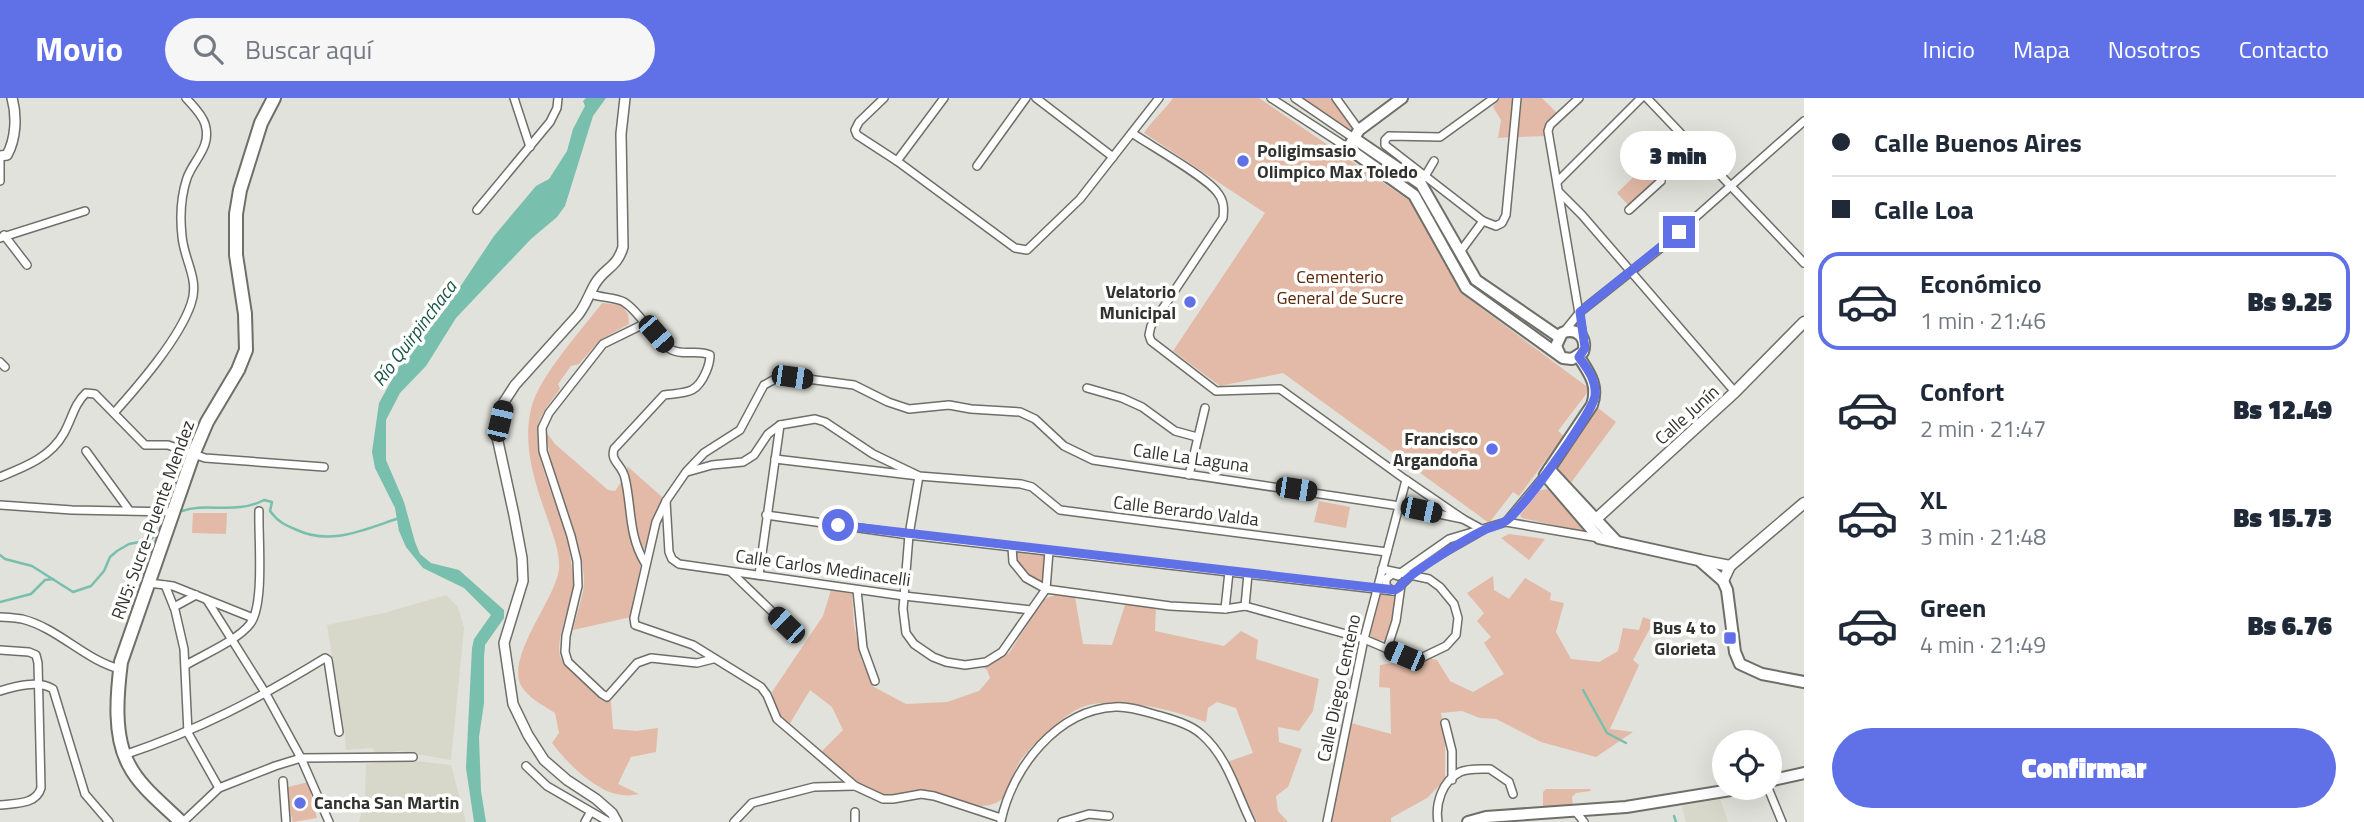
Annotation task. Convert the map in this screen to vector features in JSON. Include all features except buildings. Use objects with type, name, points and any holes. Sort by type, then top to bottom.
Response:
[{"type":"highway","name":"RN5: Sucre-Puente Mendez","points":[[182,822],[135,775],[124,755],[118,698],[120,668],[193,455],[207,422],[238,370],[246,351],[245,314],[236,255],[236,214],[240,190],[261,123],[274,98]]},
{"type":"main road","points":[[1402,98],[1357,134],[1348,148],[1414,195],[1466,288],[1560,355],[1568,359],[1579,357],[1585,348],[1583,338],[1572,331],[1560,335]]},
{"type":"main road","points":[[1357,134],[1423,179],[1476,280],[1560,335]]},
{"type":"main road","name":"Calle Junín","points":[[1591,523],[1735,392],[1804,323]]},
{"type":"main road","points":[[1560,335],[1556,346],[1560,355]]},
{"type":"main road","points":[[1579,357],[1593,379],[1595,398],[1547,472],[1591,523],[1599,538],[1730,566]]},
{"type":"main road","points":[[1723,580],[1730,566],[1804,503]]},
{"type":"main road","points":[[1591,523],[1617,542]]},
{"type":"main road","points":[[1699,560],[1723,580],[1727,590],[1735,652],[1740,664],[1762,674],[1804,682]]},
{"type":"main road","points":[[1782,778],[1804,773]]},
{"type":"main road","points":[[1468,822],[1486,817],[1626,807],[1712,793]]},
{"type":"street","points":[[0,181],[0,159],[7,155],[11,147],[15,121],[12,98]]},
{"type":"street","points":[[114,413],[182,326],[194,290],[195,282],[182,238],[181,213],[188,177],[204,149],[207,138],[205,123],[186,98]]},
{"type":"street","points":[[514,98],[530,147]]},
{"type":"street","points":[[477,210],[550,122],[557,108],[558,98]]},
{"type":"street","points":[[617,822],[612,813],[596,799],[567,780],[544,760],[528,736],[513,704],[504,643],[523,581],[522,558],[497,437],[504,402],[515,385],[578,315],[595,283],[620,258],[623,247],[621,134],[625,98]]},
{"type":"street","points":[[884,98],[859,122],[855,130],[857,135],[897,161],[1015,248],[1022,250],[1027,250],[1080,199],[1159,98]]},
{"type":"street","points":[[897,161],[944,98]]},
{"type":"street","points":[[977,166],[1026,98]]},
{"type":"street","points":[[1036,98],[1113,157]]},
{"type":"street","points":[[1272,98],[1348,148]]},
{"type":"street","points":[[1295,98],[1357,134]]},
{"type":"street","points":[[1336,98],[1357,134]]},
{"type":"street","points":[[1494,98],[1440,137],[1389,136],[1385,145],[1423,179],[1483,221],[1496,226],[1502,223],[1506,215],[1517,98]]},
{"type":"street","points":[[1579,98],[1550,125],[1548,131],[1583,338]]},
{"type":"street","points":[[1558,181],[1641,98]]},
{"type":"street","points":[[1647,98],[1804,262]]},
{"type":"street","points":[[1560,335],[1580,312],[1732,186],[1804,121]]},
{"type":"street","points":[[1132,133],[1212,186],[1223,201],[1224,210],[1223,218],[1151,327],[1151,341],[1216,391],[1280,388],[1406,480],[1483,530]]},
{"type":"street","points":[[1414,195],[1434,160]]},
{"type":"street","points":[[1629,210],[1661,181]]},
{"type":"street","points":[[1559,192],[1735,392]]},
{"type":"street","points":[[27,265],[2,235],[85,211]]},
{"type":"street","points":[[1460,252],[1483,221]]},
{"type":"street","points":[[591,294],[623,302],[646,323],[665,346],[674,351],[704,352],[710,355],[710,362],[701,383],[694,390],[664,395],[614,449],[612,455],[623,468],[628,491],[628,509],[638,550],[645,563]]},
{"type":"street","points":[[646,323],[603,344],[549,413],[542,428],[543,451],[577,561],[578,586],[566,636],[565,652],[568,662],[607,697],[637,663],[651,658],[697,663],[713,659]]},
{"type":"street","name":"Calle La Laguna","points":[[686,472],[704,453],[740,430],[764,385],[775,379],[792,377],[854,385],[909,409],[949,405],[1020,412],[1035,419],[1064,446],[1093,460],[1401,506],[1463,519]]},
{"type":"street","points":[[1087,388],[1122,398],[1142,407],[1175,431],[1197,437]]},
{"type":"street","points":[[0,477],[23,468],[54,448],[76,405],[86,393],[95,394],[145,445],[168,445],[205,458],[324,467]]},
{"type":"street","points":[[1189,475],[1205,408]]},
{"type":"street","points":[[919,476],[873,454],[825,422],[815,419],[780,425],[768,434],[754,455],[743,462],[712,465],[686,472],[666,501],[656,522],[645,563],[634,618],[635,625],[692,645],[761,687],[777,719],[855,786],[883,799],[893,800],[921,794],[934,796],[1001,820],[1025,764],[1043,744],[1077,716],[1092,710],[1116,707],[1146,712],[1198,731],[1213,744],[1223,758],[1251,822]]},
{"type":"street","points":[[759,575],[780,425]]},
{"type":"street","points":[[86,451],[129,510]]},
{"type":"street","points":[[775,459],[919,476]]},
{"type":"street","points":[[1506,522],[1547,472]]},
{"type":"street","points":[[919,476],[909,535],[904,596],[906,633],[914,644],[946,662],[965,665],[986,662],[1002,652],[1046,589],[1049,551]]},
{"type":"street","name":"Calle Berardo Valda","points":[[919,476],[1021,484],[1031,487],[1060,510],[1387,552]]},
{"type":"street","name":"Calle Diego Centeno","points":[[1327,822],[1364,639],[1406,480]]},
{"type":"street","name":"Calle Carlos Medinacelli","points":[[666,501],[669,552],[672,559],[679,564],[857,590],[1031,610]]},
{"type":"street","points":[[0,505],[72,510],[175,512]]},
{"type":"street","points":[[186,665],[250,625],[260,590],[259,511]]},
{"type":"street","points":[[766,515],[909,535],[1393,591],[1398,589],[1400,579],[1449,539],[1506,522],[1599,538]]},
{"type":"street","points":[[1377,589],[1390,575],[1400,579],[1412,575],[1483,530]]},
{"type":"street","points":[[1012,547],[1013,562],[1026,578],[1046,589],[1170,606],[1225,609],[1245,606],[1364,639],[1404,656],[1421,658],[1446,646],[1456,635],[1458,618],[1454,604],[1440,587],[1429,579],[1412,575]]},
{"type":"street","points":[[1382,569],[1400,579]]},
{"type":"street","points":[[731,571],[786,625]]},
{"type":"street","points":[[1225,609],[1229,572]]},
{"type":"street","points":[[1245,606],[1248,574]]},
{"type":"street","points":[[1386,579],[1386,586],[1393,591]]},
{"type":"street","points":[[1387,649],[1396,621],[1400,579]]},
{"type":"street","points":[[149,583],[166,585],[196,595],[253,618]]},
{"type":"street","points":[[166,585],[174,607],[186,665],[188,733],[219,788]]},
{"type":"street","points":[[857,590],[863,648],[875,681]]},
{"type":"street","points":[[174,607],[196,595]]},
{"type":"street","points":[[206,600],[266,694],[301,758],[329,822]]},
{"type":"street","points":[[0,617],[23,619],[104,664],[120,668]]},
{"type":"street","points":[[0,650],[29,652],[36,656],[41,788],[33,800],[0,805]]},
{"type":"street","points":[[124,755],[188,733],[266,694],[325,658],[328,660],[339,732]]},
{"type":"street","points":[[0,691],[37,684],[53,689],[85,794],[109,822]]},
{"type":"street","points":[[1445,723],[1452,751],[1452,780]]},
{"type":"street","points":[[182,822],[219,788],[301,758],[413,757]]},
{"type":"street","points":[[526,766],[547,786],[609,822]]},
{"type":"street","points":[[1438,822],[1436,808],[1443,789],[1460,772],[1490,769],[1509,782],[1513,794]]},
{"type":"street","points":[[283,782],[286,822]]},
{"type":"street","points":[[734,822],[752,803],[814,787],[855,786]]},
{"type":"street","points":[[1773,800],[1782,822]]},
{"type":"street","points":[[855,812],[855,822]]},
{"type":"street","points":[[1576,812],[1584,822]]},
{"type":"street","points":[[585,822],[590,813]]},
{"type":"street","points":[[1062,822],[1089,814],[1109,816]]},
{"type":"shaded area","points":[[586,98],[606,98],[593,116],[565,206],[456,318],[426,366],[400,393],[386,420],[386,460],[404,502],[420,554],[431,563],[459,570],[504,610],[504,618],[485,645],[484,703],[479,737],[481,791],[486,822],[474,822],[466,768],[472,648],[474,639],[491,615],[464,588],[423,568],[406,547],[399,531],[395,508],[375,468],[372,452],[379,403],[401,363],[446,308],[494,236],[536,186],[549,179],[567,151]]},
{"type":"shaded area","points":[[446,595],[458,607],[464,628],[451,760],[399,751],[375,754],[373,748],[346,750],[327,625],[384,613]]},
{"type":"shaded area","points":[[406,760],[451,765],[466,822],[359,822],[365,800],[366,764]]},
{"type":"shaded area","points":[[1720,800],[1728,822],[1686,822],[1682,806]]},
{"type":"green space","name":"Cementerio General de Sucre","points":[[1173,98],[1259,98],[1410,201],[1461,293],[1590,389],[1558,431],[1564,436],[1519,496],[1513,492],[1489,523],[1283,373],[1220,386],[1173,351],[1265,213],[1144,133]]},
{"type":"green space","points":[[1302,98],[1330,98],[1350,123],[1352,132]]},
{"type":"green space","points":[[1499,98],[1513,98],[1510,137],[1498,138],[1501,120],[1493,107]]},
{"type":"green space","points":[[1522,98],[1542,98],[1557,113],[1545,122],[1545,136],[1518,137]]},
{"type":"green space","points":[[1643,168],[1655,181],[1628,205],[1617,193]]},
{"type":"green space","points":[[602,303],[621,305],[628,314],[629,324],[600,340],[579,364],[571,366],[558,384],[560,389],[541,416],[538,441],[544,472],[566,535],[573,574],[573,588],[562,632],[560,656],[582,682],[611,702],[613,729],[636,731],[658,728],[656,752],[631,757],[618,784],[639,794],[629,795],[602,789],[565,759],[552,743],[559,733],[555,713],[528,694],[519,679],[523,649],[559,569],[559,557],[539,495],[529,452],[531,409],[535,396],[551,368]]},
{"type":"green space","points":[[1598,408],[1616,422],[1570,484],[1555,468]]},
{"type":"green space","points":[[546,432],[555,444],[608,490],[615,491],[623,479],[628,532],[641,563],[631,617],[573,630],[582,597],[584,577],[577,540],[553,469]]},
{"type":"green space","points":[[627,466],[662,497],[644,550],[635,538],[636,526],[631,509]]},
{"type":"green space","points":[[1548,489],[1584,527],[1581,531],[1522,518],[1520,515],[1540,490]]},
{"type":"green space","points":[[1319,501],[1350,507],[1346,528],[1314,522]]},
{"type":"green space","points":[[193,513],[227,513],[226,534],[192,533]]},
{"type":"green space","points":[[1509,534],[1545,539],[1529,560],[1501,538]]},
{"type":"green space","points":[[1015,550],[1043,552],[1043,584],[1020,567]]},
{"type":"green space","points":[[1493,576],[1494,590],[1509,599],[1525,578],[1551,593],[1550,600],[1564,603],[1556,632],[1571,659],[1599,662],[1618,651],[1623,628],[1639,630],[1643,617],[1654,621],[1633,660],[1639,665],[1610,729],[1633,732],[1596,757],[1541,742],[1496,719],[1480,718],[1462,711],[1441,713],[1445,733],[1445,780],[1427,798],[1391,818],[1391,822],[1331,822],[1351,723],[1391,734],[1390,688],[1379,687],[1380,665],[1393,663],[1392,649],[1437,660],[1450,681],[1473,692],[1504,674],[1484,643],[1491,637],[1477,621],[1484,613],[1467,593]]},
{"type":"green space","points":[[831,590],[852,594],[854,625],[862,661],[874,687],[906,704],[947,702],[979,691],[990,678],[987,670],[978,663],[1009,653],[1044,599],[1058,594],[1075,597],[1083,644],[1112,645],[1126,602],[1156,606],[1155,631],[1224,646],[1241,631],[1258,640],[1256,659],[1319,679],[1313,711],[1299,731],[1278,727],[1279,742],[1302,749],[1288,787],[1276,796],[1278,811],[1288,822],[1257,822],[1227,762],[1253,753],[1236,708],[1217,702],[1208,708],[1206,722],[1162,709],[1130,704],[1099,703],[1077,709],[1050,729],[1025,754],[1005,795],[993,804],[972,805],[929,792],[884,794],[866,788],[820,753],[843,730],[832,707],[810,690],[789,725],[777,713],[772,692],[823,616]]},
{"type":"green space","points":[[1381,593],[1397,596],[1389,634],[1384,640],[1377,641],[1370,635]]},
{"type":"green space","name":"Cancha San Martin","points":[[308,782],[317,818],[293,822],[284,788]]},
{"type":"green space","points":[[1546,789],[1591,791],[1576,793],[1572,797],[1573,809],[1543,810],[1543,792]]},
{"type":"waterway","points":[[182,511],[243,507],[264,500],[272,502],[270,511],[282,523],[310,535],[323,536],[361,531],[399,518]]},
{"type":"waterway","points":[[0,555],[5,559],[32,566],[73,592],[91,586],[117,551],[129,544],[150,540],[162,529]]},
{"type":"waterway","points":[[0,602],[31,594],[45,580],[53,579]]},
{"type":"waterway","points":[[1583,690],[1607,733],[1626,743]]},
{"type":"waterway","points":[[1674,816],[1676,822]]},
{"type":"place","name":"Poligimsasio Olimpico Max Toledo","points":[[1243,161]]},
{"type":"place","name":"Velatorio Municipal","points":[[1190,302]]},
{"type":"place","name":"Francisco Argandoña","points":[[1492,449]]},
{"type":"place","name":"Bus 4 to Glorieta","points":[[1730,638]]},
{"type":"place","name":"Cancha San Martin","points":[[300,803]]},
{"type":"route","points":[[838,525],[1395,590],[1427,564],[1483,530],[1506,522],[1545,475],[1595,398],[1593,379],[1579,357],[1585,348],[1580,312],[1679,232]]},
{"type":"water label","name":"Río Quirpinchaca","points":[[414,333]]}]
